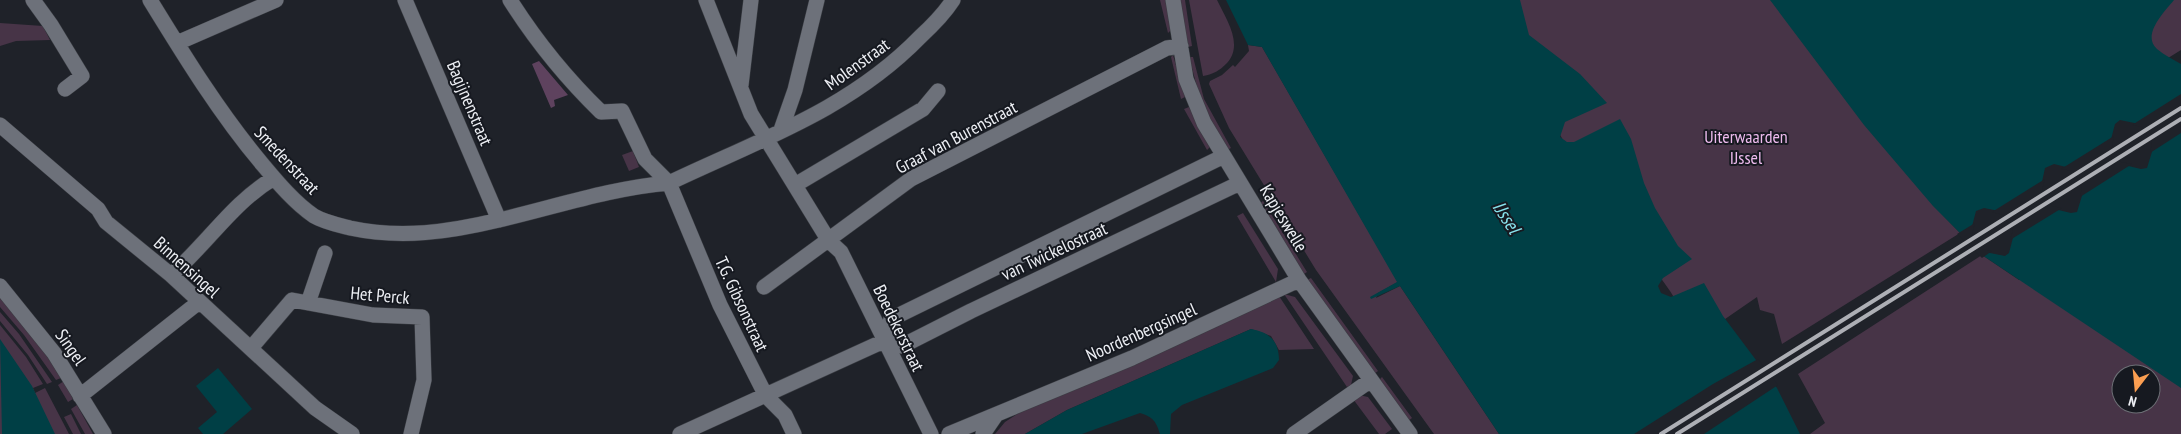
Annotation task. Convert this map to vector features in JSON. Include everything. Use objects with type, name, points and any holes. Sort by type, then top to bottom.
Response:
[{"type":"street","points":[[32,0],[51,25],[82,76],[65,89]]},
{"type":"street","name":"Smedenstraat","points":[[150,0],[235,132],[274,178],[315,216],[344,227],[367,232],[418,235],[446,232],[641,185],[669,182]]},
{"type":"street","points":[[176,43],[276,0]]},
{"type":"street","name":"Bagijnenstraat","points":[[405,0],[499,220]]},
{"type":"street","points":[[510,0],[535,39],[559,69],[601,112],[622,111],[645,159],[669,182]]},
{"type":"street","name":"Boedekerstraat","points":[[706,0],[751,114],[774,133],[795,185],[829,241],[841,252],[931,434]]},
{"type":"street","points":[[741,85],[751,0]]},
{"type":"street","points":[[774,133],[795,90],[817,0]]},
{"type":"street","name":"Molenstraat","points":[[669,182],[842,100],[890,67],[936,22],[953,0]]},
{"type":"street","name":"Kapjeswelle","points":[[1173,0],[1186,79],[1195,104],[1295,282],[1368,382],[1410,434]]},
{"type":"street","name":"Graaf van Burenstraat","points":[[764,287],[911,179],[1167,48],[1181,46]]},
{"type":"street","points":[[795,185],[923,109],[938,91]]},
{"type":"street","name":"Binnensingel","points":[[0,125],[98,209],[106,222],[171,275],[315,408],[352,434]]},
{"type":"street","name":"van Twickelostraat","points":[[1224,156],[891,320],[884,341],[902,346],[971,311],[1240,183]]},
{"type":"street","points":[[171,275],[190,259],[210,234],[262,185],[274,178]]},
{"type":"street","name":"T.G. Gibsonstraat","points":[[669,182],[720,305],[766,396],[785,414],[794,434]]},
{"type":"street","points":[[308,303],[325,253]]},
{"type":"street","name":"Noordenbergsingel","points":[[949,434],[1132,358],[1295,282]]},
{"type":"street","name":"Singel","points":[[0,286],[54,353],[104,434]]},
{"type":"street","name":"Het Perck","points":[[251,348],[292,300],[373,315],[422,317],[424,380],[411,434]]},
{"type":"street","points":[[80,396],[199,302]]},
{"type":"street","points":[[680,434],[884,341]]},
{"type":"street","points":[[1294,434],[1368,382]]},
{"type":"street","points":[[983,434],[996,415]]},
{"type":"green space","points":[[1160,0],[1166,0],[1171,30],[1168,33]]},
{"type":"green space","points":[[1180,0],[1185,0],[1192,46],[1188,47]]},
{"type":"green space","points":[[1189,0],[1217,0],[1229,23],[1234,40],[1232,56],[1227,63],[1213,73],[1203,76]]},
{"type":"green space","name":"Uiterwaarden IJssel","points":[[1485,0],[2181,0],[2181,50],[1932,204],[1960,233],[1782,344],[1774,314],[1760,310],[1757,297],[1699,337],[1670,291],[1563,140]]},
{"type":"green space","points":[[0,23],[43,26],[50,40],[16,41],[0,46]]},
{"type":"green space","points":[[1248,45],[1262,47],[1398,282],[1378,293],[1376,298],[1400,286],[1499,434],[1434,434],[1316,270],[1229,128],[1209,84],[1210,81],[1222,75],[1233,65],[1235,67],[1249,51]]},
{"type":"green space","points":[[1173,55],[1185,97],[1181,99],[1171,57]]},
{"type":"green space","points":[[1189,57],[1193,57],[1204,99],[1231,148],[1227,150],[1201,102]]},
{"type":"green space","points":[[1189,107],[1210,147],[1207,150],[1184,109]]},
{"type":"green space","points":[[633,151],[639,167],[629,171],[622,155]]},
{"type":"green space","points":[[2181,179],[2181,434],[1810,434],[1825,423],[1798,374],[1982,255],[2019,280]]},
{"type":"green space","points":[[1263,201],[1307,272],[1304,274],[1260,203]]},
{"type":"green space","points":[[1243,213],[1278,269],[1276,282],[1237,216]]},
{"type":"green space","points":[[1311,278],[1378,371],[1374,374],[1307,280]]},
{"type":"green space","points":[[1284,294],[1295,297],[1353,376],[1351,385],[1347,387]]},
{"type":"green space","points":[[0,296],[45,352],[61,378],[56,380],[24,335],[0,307]]},
{"type":"green space","points":[[1279,296],[1314,349],[1279,350],[1271,336],[1251,329],[1067,410],[1025,434],[995,434],[1005,422],[1022,411]]},
{"type":"green space","points":[[0,312],[19,334],[52,382],[47,384],[28,355],[0,321]]},
{"type":"green space","points":[[0,325],[26,357],[43,384],[33,388],[35,393],[45,388],[69,434],[0,434]]},
{"type":"green space","points":[[1382,377],[1412,418],[1408,421],[1379,380]]},
{"type":"green space","points":[[64,381],[73,399],[68,402],[58,385]]},
{"type":"green space","points":[[1359,395],[1368,397],[1392,429],[1385,434],[1379,434],[1353,399]]},
{"type":"green space","points":[[77,405],[93,434],[85,434],[71,409]]},
{"type":"green space","points":[[71,414],[81,434],[73,434],[64,417]]},
{"type":"shaded area","points":[[539,61],[568,95],[554,100],[555,106],[551,108],[532,64]]},
{"type":"water","name":"IJssel","points":[[1226,0],[1520,0],[1529,35],[1580,74],[1607,103],[1565,122],[1560,137],[1567,142],[1574,142],[1620,119],[1631,139],[1644,183],[1655,208],[1678,246],[1692,259],[1663,278],[1658,286],[1661,293],[1671,297],[1704,283],[1723,316],[1777,388],[1800,434],[1499,434],[1400,286],[1371,299],[1370,297],[1397,282],[1262,47],[1248,45]]},
{"type":"water","points":[[1770,0],[2174,0],[2156,23],[2152,37],[2157,49],[2181,64],[2181,388],[2161,375],[2161,364],[2145,364],[1982,255],[1933,206],[1864,125]],"holes":[[[2120,120],[2144,125],[2155,142],[2147,168],[2141,169],[2120,164],[2109,147],[2115,124]],[[2054,164],[2074,169],[2085,186],[2077,212],[2071,213],[2050,208],[2040,191],[2045,168]],[[1984,208],[2004,212],[2015,230],[2009,253],[2005,256],[1980,251],[1970,234],[1976,211]]]},
{"type":"water","points":[[1251,329],[1263,332],[1272,338],[1275,343],[1279,353],[1279,360],[1273,368],[1182,405],[1171,414],[1170,434],[1160,434],[1153,420],[1140,413],[1082,434],[1025,434],[1067,410]]},
{"type":"water","points":[[0,339],[32,386],[55,434],[2,434]]},
{"type":"water","points":[[218,368],[252,409],[223,434],[203,434],[198,428],[217,412],[196,386]]},
{"type":"pier","points":[[2181,94],[2181,133],[2150,153],[2152,143],[2142,127],[2132,125]]},
{"type":"pier","points":[[2114,136],[2112,146],[2121,162],[2132,164],[2080,197],[2082,187],[2073,171],[2061,169]]},
{"type":"pier","points":[[2045,179],[2042,190],[2052,206],[2062,208],[2010,240],[2013,230],[2003,215],[1992,212]]},
{"type":"pier","points":[[1975,223],[1972,234],[1982,249],[1992,251],[1982,258],[1957,234]]},
{"type":"pier","points":[[1758,359],[1778,385],[1704,434],[1634,434],[1713,384]]},
{"type":"railway","points":[[1661,434],[2181,108]]},
{"type":"railway","points":[[1677,434],[2181,119]]}]
